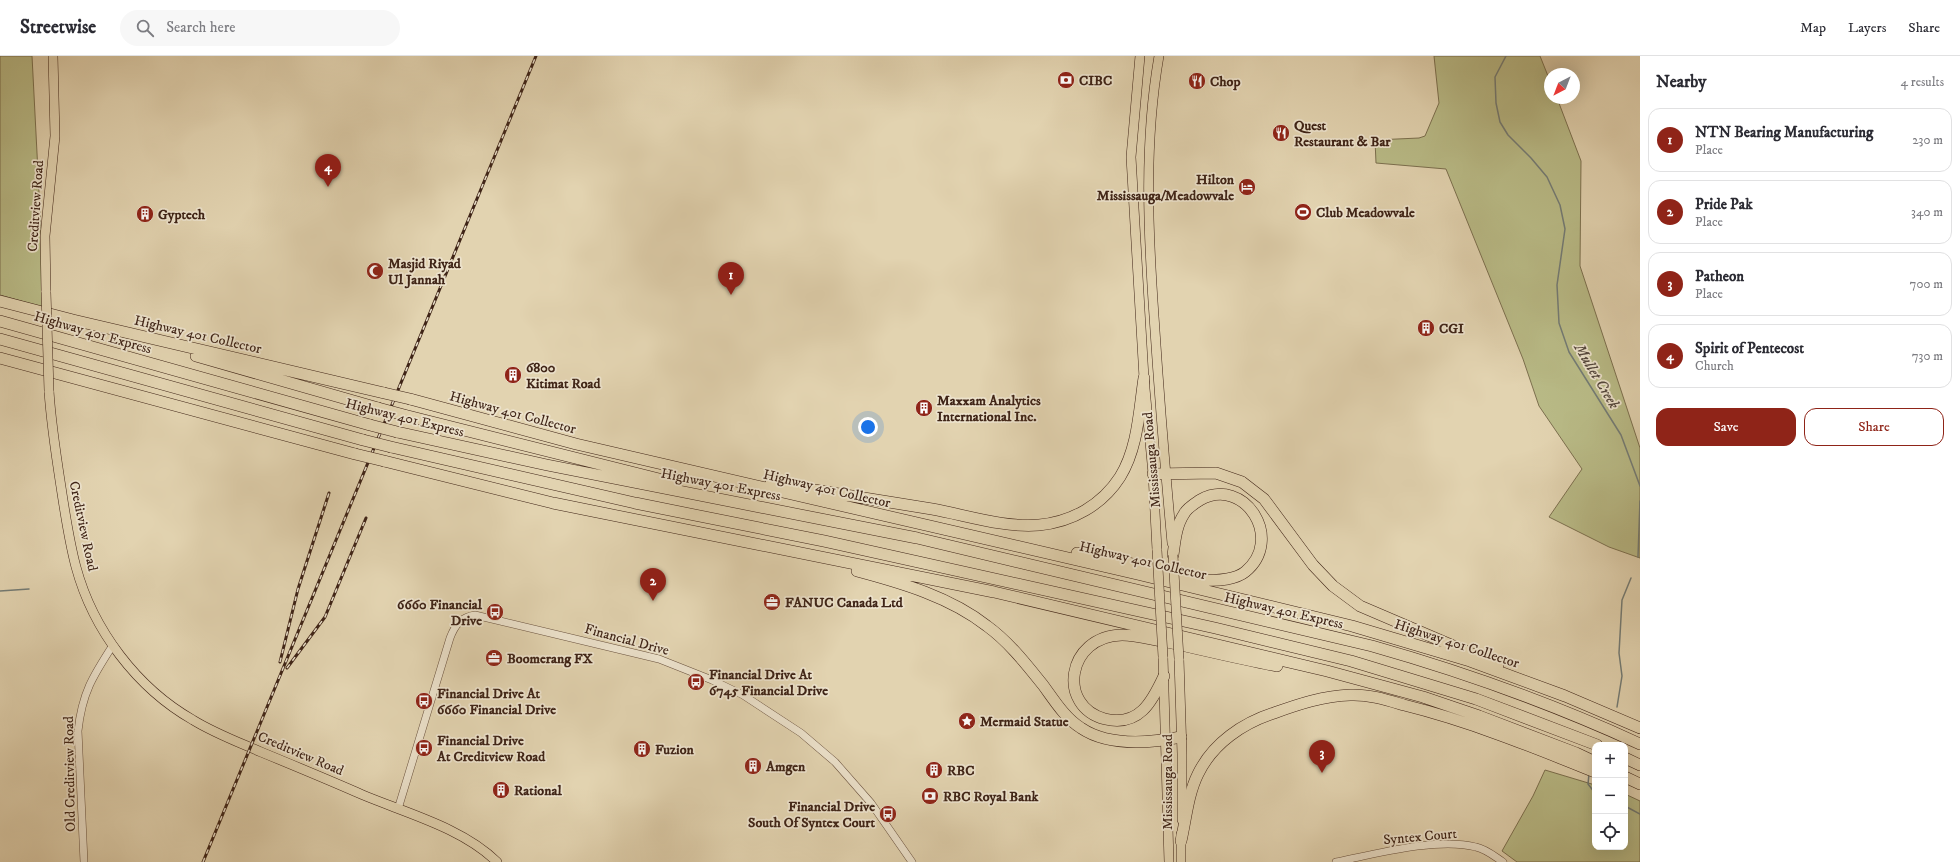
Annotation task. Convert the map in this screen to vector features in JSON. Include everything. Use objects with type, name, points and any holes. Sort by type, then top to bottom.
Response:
[{"type":"highway","name":"Highway 401 Collector","points":[[0,301],[73,320],[410,399],[576,444],[971,537],[1137,574],[1352,626],[1470,662],[1566,696],[1640,728]]},
{"type":"highway","points":[[73,320],[404,415],[788,512]]},
{"type":"highway","name":"Highway 401 Express","points":[[0,321],[397,432],[547,465],[917,538],[1372,646],[1434,663],[1541,702],[1640,744]]},
{"type":"highway","points":[[0,338],[391,447],[635,503],[824,541],[1215,628],[1351,661],[1476,699],[1592,743]]},
{"type":"highway","points":[[0,358],[355,454],[553,503],[994,592],[1327,671],[1479,716],[1592,761]]},
{"type":"highway","points":[[576,444],[763,481],[999,522],[1039,525],[1065,519],[1082,512],[1103,497],[1120,477],[1131,454],[1134,442],[1144,378]]},
{"type":"highway","points":[[1153,474],[1216,472],[1242,482],[1264,499],[1313,565],[1333,586],[1360,606],[1402,625],[1486,659],[1566,696]]},
{"type":"highway","points":[[971,537],[1082,554],[1208,580],[1227,579],[1244,572],[1256,560],[1261,545],[1261,527],[1252,510],[1239,499],[1223,494],[1206,497],[1193,504],[1184,514],[1177,530],[1173,555]]},
{"type":"highway","points":[[748,543],[882,578],[932,595],[973,615],[1002,638],[1014,650],[1062,711],[1081,728],[1101,738],[1120,741],[1166,740],[1181,737]]},
{"type":"highway","points":[[1164,676],[1155,696],[1147,707],[1136,716],[1121,721],[1104,719],[1090,712],[1080,701],[1074,685],[1076,662],[1087,648],[1105,638],[1122,635],[1183,645],[1273,666],[1395,690]]},
{"type":"highway","points":[[1181,841],[1190,799],[1198,774],[1209,756],[1222,741],[1239,728],[1259,718],[1311,700],[1330,696],[1352,694],[1377,698],[1426,710],[1592,771]]},
{"type":"highway","points":[[1628,759],[1640,765]]},
{"type":"highway","points":[[1627,778],[1640,784]]},
{"type":"highway","points":[[1628,786],[1640,792]]},
{"type":"main road","name":"Creditview Road","points":[[53,56],[55,136],[45,236],[50,391],[56,459],[65,514],[76,568],[96,617],[132,670],[154,692],[192,720],[223,736],[462,837],[496,862]]},
{"type":"main road","name":"Mississauga Road","points":[[1140,56],[1131,157],[1144,378],[1153,474],[1163,657],[1169,862]]},
{"type":"main road","name":"Mississauga Road","points":[[1159,56],[1149,134],[1149,205],[1152,281],[1173,555],[1179,659],[1181,737],[1181,862]]},
{"type":"street","name":"Financial Drive","points":[[398,809],[450,638],[458,622],[466,617],[475,615],[658,659],[700,674],[743,695],[801,733],[840,767],[871,803],[912,862]]},
{"type":"street","name":"Old Creditview Road","points":[[84,862],[78,731],[80,711],[84,695],[92,679],[114,645]]},
{"type":"street","name":"Syntex Court","points":[[1336,862],[1403,848],[1452,844],[1476,847],[1488,852],[1502,862]]},
{"type":"green space","points":[[0,56],[32,56],[45,308],[0,295]]},
{"type":"green space","points":[[1434,56],[1540,56],[1545,68],[1544,104],[1559,104],[1581,161],[1580,266],[1640,448],[1640,558],[1609,547],[1549,517],[1582,469],[1539,406],[1523,359],[1446,169],[1376,163],[1375,140],[1419,138],[1425,136],[1439,103]]},
{"type":"green space","points":[[1545,770],[1592,784],[1592,850],[1628,850],[1628,795],[1640,801],[1640,862],[1517,862],[1502,851],[1533,796]]},
{"type":"waterway","name":"Mullet Creek","points":[[1506,56],[1495,77],[1496,103],[1500,122],[1508,135],[1531,158],[1547,177],[1560,205],[1565,229],[1557,285],[1559,323],[1569,352],[1621,435],[1640,486]]},
{"type":"waterway","name":"Mullet Creek","points":[[1638,557],[1640,501]]},
{"type":"waterway","name":"Mullet Creek","points":[[1617,707],[1622,676],[1619,653],[1622,600],[1631,578]]},
{"type":"waterway","points":[[0,591],[29,589]]},
{"type":"waterway","name":"Mullet Creek","points":[[1589,774],[1588,784],[1592,789]]},
{"type":"waterway","name":"Mullet Creek","points":[[1628,808],[1640,814]]},
{"type":"railway","points":[[203,862],[536,56]]},
{"type":"railway","points":[[280,662],[298,589],[329,493]]},
{"type":"railway","points":[[287,668],[325,617],[366,518]]},
{"type":"place","name":"CIBC","points":[[1066,80]]},
{"type":"place","name":"Chop","points":[[1197,81]]},
{"type":"place","name":"Quest Restaurant & Bar","points":[[1281,133]]},
{"type":"place","name":"Spirit of Pentecost","points":[[328,187]]},
{"type":"place","name":"Hilton Mississauga/Meadowvale","points":[[1247,187]]},
{"type":"place","name":"Club Meadowvale","points":[[1303,212]]},
{"type":"place","name":"Gyptech","points":[[145,214]]},
{"type":"place","name":"Masjid Riyad Ul Jannah","points":[[375,271]]},
{"type":"place","name":"NTN Bearing Manufacturing","points":[[731,295]]},
{"type":"place","name":"CGI","points":[[1426,328]]},
{"type":"place","name":"6800 Kitimat Road","points":[[513,375]]},
{"type":"place","name":"Maxxam Analytics International Inc.","points":[[924,408]]},
{"type":"place","name":"Pride Pak","points":[[653,601]]},
{"type":"place","name":"FANUC Canada Ltd","points":[[772,602]]},
{"type":"place","name":"6660 Financial Drive","points":[[495,612]]},
{"type":"place","name":"Boomerang FX","points":[[494,658]]},
{"type":"place","name":"Financial Drive At 6745 Financial Drive","points":[[696,682]]},
{"type":"place","name":"Financial Drive At 6660 Financial Drive","points":[[424,701]]},
{"type":"place","name":"Mermaid Statue","points":[[967,721]]},
{"type":"place","name":"Financial Drive At Creditview Road","points":[[424,748]]},
{"type":"place","name":"Fuzion","points":[[642,749]]},
{"type":"place","name":"Amgen","points":[[753,766]]},
{"type":"place","name":"RBC","points":[[934,770]]},
{"type":"place","name":"Patheon","points":[[1322,773]]},
{"type":"place","name":"Rational","points":[[501,790]]},
{"type":"place","name":"RBC Royal Bank","points":[[930,796]]},
{"type":"place","name":"Financial Drive South Of Syntex Court","points":[[888,814]]}]
